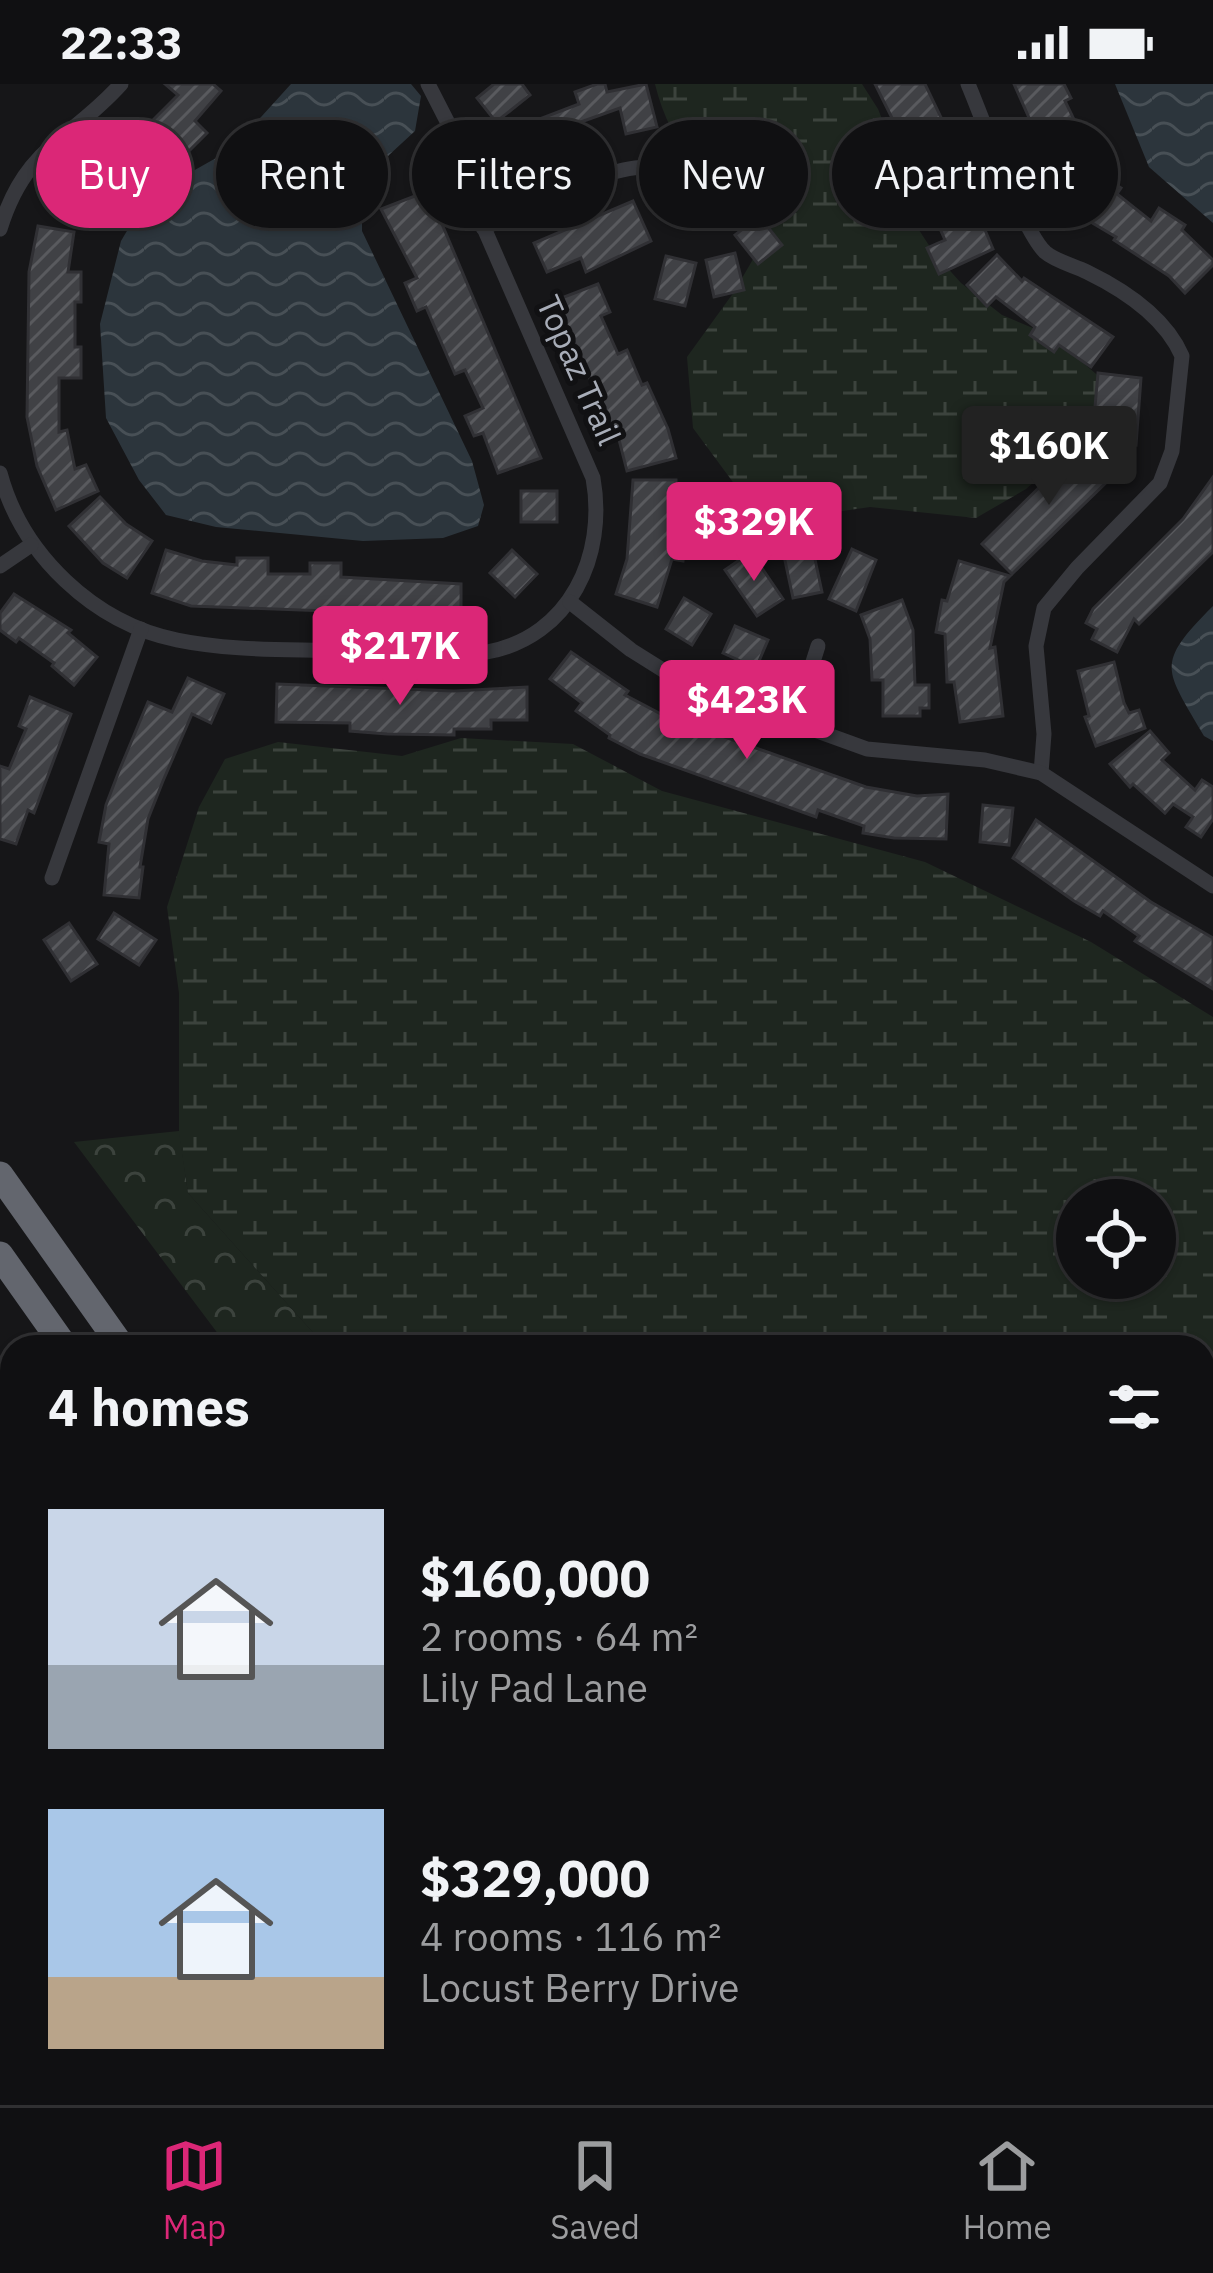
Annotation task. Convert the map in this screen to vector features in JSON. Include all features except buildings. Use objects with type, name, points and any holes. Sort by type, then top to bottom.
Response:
[{"type":"highway","points":[[0,1174],[114,1335]]},
{"type":"highway","points":[[0,1255],[57,1335]]},
{"type":"street","points":[[1,220],[37,158],[121,84]]},
{"type":"street","name":"Topaz Trail","points":[[428,84],[446,120]]},
{"type":"street","points":[[968,84],[1027,223],[1046,252],[1143,306],[1176,342],[1182,356],[1172,451],[1160,483],[1044,608],[1036,646],[1044,734],[1041,773]]},
{"type":"street","name":"Topaz Trail","points":[[483,228],[593,478],[596,534],[571,602]]},
{"type":"street","points":[[0,473],[31,545],[84,596],[141,629],[228,648],[467,654],[508,647],[571,602],[631,650],[682,682],[867,749],[985,760],[1041,773],[1213,886]]},
{"type":"street","points":[[0,566],[31,545]]},
{"type":"street","points":[[52,878],[141,629]]},
{"type":"street","points":[[794,722],[818,646]]},
{"type":"green space","points":[[655,84],[862,84],[882,120],[832,120],[832,228],[918,228],[961,283],[1002,315],[1052,336],[1103,380],[1103,409],[1079,442],[1026,489],[976,518],[870,507],[829,513],[741,493],[693,428],[687,357],[763,242],[749,228],[808,228],[808,120],[668,120]]},
{"type":"green space","points":[[461,738],[573,744],[662,791],[925,862],[1091,942],[1213,1017],[1213,1335],[315,1335],[188,1193],[179,1134],[179,993],[167,907],[199,807],[225,759],[278,742],[402,756]]},
{"type":"green space","points":[[179,1131],[188,1193],[315,1335],[219,1335],[74,1142]]},
{"type":"water","points":[[291,84],[411,84],[421,96],[412,134],[388,156],[388,120],[258,120]]},
{"type":"water","points":[[1115,84],[1213,84],[1213,223],[1149,167]]},
{"type":"water","points":[[216,158],[216,228],[362,228],[472,461],[484,505],[478,526],[443,538],[363,541],[216,527],[166,515],[139,480],[106,418],[100,324],[121,241],[129,228],[192,228],[192,172]]},
{"type":"water","points":[[1213,606],[1213,741],[1204,736],[1191,713],[1172,668],[1181,642]]}]
